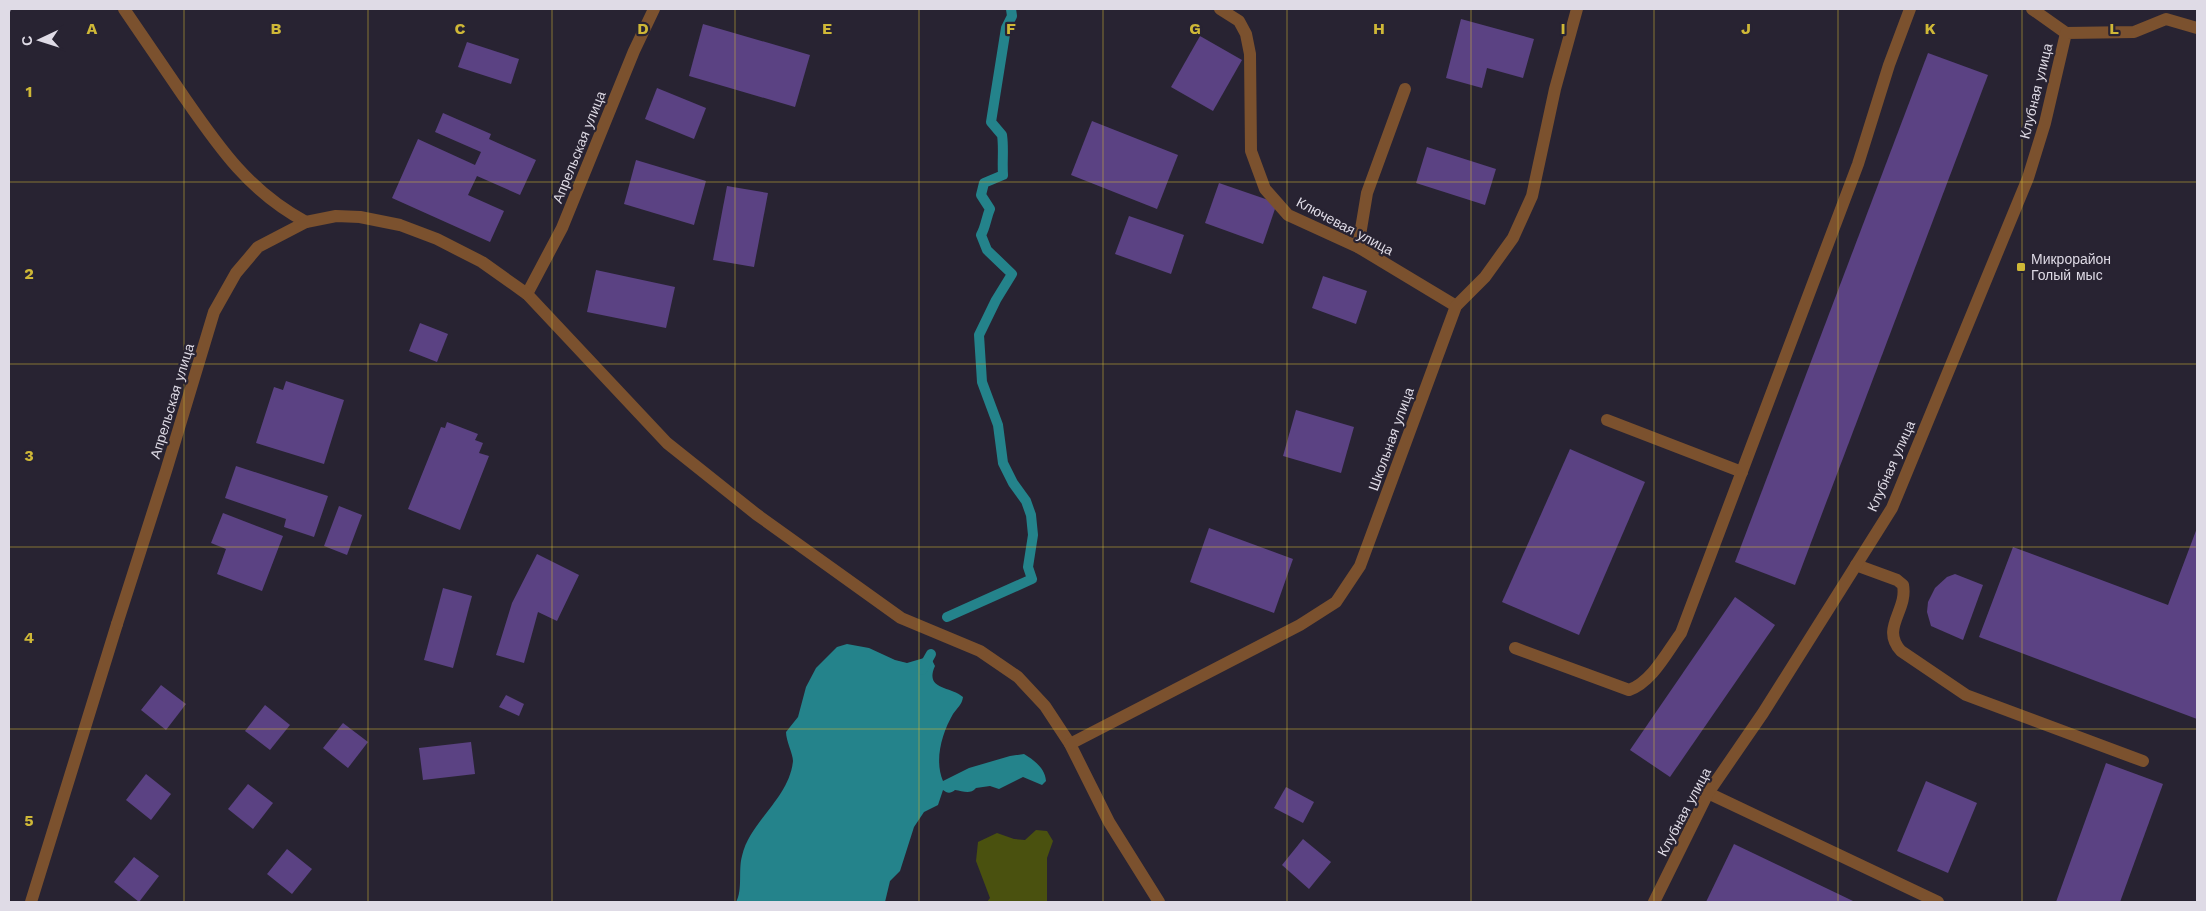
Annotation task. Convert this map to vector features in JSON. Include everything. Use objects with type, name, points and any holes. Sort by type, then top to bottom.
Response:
[{"type":"street","points":[[124,9],[231,164],[283,210],[306,222]]},
{"type":"street","name":"Апрельская улица","points":[[526,294],[562,228],[634,51],[654,9]]},
{"type":"street","name":"Ключевая улица","points":[[1220,9],[1240,21],[1246,34],[1250,54],[1251,151],[1265,189],[1288,215],[1358,247],[1456,306]]},
{"type":"street","name":"Школьная улица","points":[[1070,744],[1300,625],[1336,602],[1360,566],[1456,306],[1485,276],[1514,238],[1532,196],[1555,89],[1577,9]]},
{"type":"street","points":[[1515,648],[1629,690],[1639,686],[1651,674],[1681,633],[1858,164],[1889,65],[1910,9]]},
{"type":"street","name":"Клубная улица","points":[[2032,9],[2066,33],[2134,32],[2168,14]]},
{"type":"street","points":[[2168,14],[2197,28]]},
{"type":"street","name":"Клубная улица","points":[[1654,902],[1708,793],[1763,714],[1892,508],[2028,178],[2045,123],[2066,33]]},
{"type":"street","points":[[1358,247],[1367,193],[1405,89]]},
{"type":"street","name":"Апрельская улица","points":[[31,902],[214,312],[236,273],[258,247],[306,222],[336,216],[360,217],[416,230],[482,262],[526,294],[667,443],[756,514],[901,618],[980,651],[1002,665],[1032,691],[1070,744],[1109,822],[1159,902]]},
{"type":"street","points":[[1607,420],[1742,472]]},
{"type":"street","points":[[1856,565],[1898,580],[1903,585],[1904,599],[1894,624],[1892,636],[1895,644],[1901,651],[1966,695],[2143,761]]},
{"type":"street","points":[[1708,793],[1938,902]]},
{"type":"green space","points":[[1036,830],[1047,831],[1053,841],[1047,858],[1047,902],[987,902],[990,898],[976,861],[978,842],[997,833],[1014,839],[1025,840]]},
{"type":"water","points":[[847,644],[869,648],[895,660],[907,663],[924,658],[932,660],[935,666],[933,679],[936,683],[963,697],[949,721],[943,738],[939,764],[943,781],[969,768],[1010,756],[1024,754],[1041,768],[1046,781],[1042,785],[1023,777],[999,789],[990,786],[976,788],[969,792],[955,790],[949,793],[943,790],[938,805],[924,812],[914,827],[900,871],[890,881],[885,902],[736,902],[739,892],[742,856],[746,843],[777,799],[790,775],[793,761],[786,732],[798,717],[806,687],[816,668],[837,647]]},
{"type":"building","points":[[1461,19],[1534,39],[1523,78],[1487,68],[1482,88],[1446,78]]},
{"type":"building","points":[[703,24],[810,55],[795,107],[689,76]]},
{"type":"building","points":[[1200,36],[1242,60],[1213,111],[1171,87]]},
{"type":"building","points":[[467,42],[519,59],[511,84],[458,67]]},
{"type":"building","points":[[1928,53],[1988,75],[1795,585],[1735,562]]},
{"type":"building","points":[[657,88],[706,108],[694,139],[645,119]]},
{"type":"building","points":[[443,113],[491,134],[489,139],[536,160],[520,195],[477,176],[468,195],[504,211],[490,242],[392,198],[418,139],[475,165],[481,152],[435,132]]},
{"type":"building","points":[[1092,121],[1178,155],[1157,209],[1071,175]]},
{"type":"building","points":[[1427,147],[1496,169],[1485,205],[1416,183]]},
{"type":"building","points":[[636,160],[706,181],[694,225],[624,204]]},
{"type":"building","points":[[1219,183],[1277,203],[1263,244],[1205,223]]},
{"type":"building","points":[[727,186],[768,193],[754,267],[713,260]]},
{"type":"building","points":[[1129,216],[1184,235],[1171,274],[1115,254]]},
{"type":"building","points":[[596,270],[675,287],[666,328],[587,312]]},
{"type":"building","points":[[1323,276],[1367,291],[1356,324],[1312,308]]},
{"type":"building","points":[[420,323],[448,334],[437,362],[409,351]]},
{"type":"building","points":[[286,381],[344,400],[324,464],[256,443],[274,387],[283,390]]},
{"type":"building","points":[[1296,410],[1354,427],[1341,473],[1283,456]]},
{"type":"building","points":[[447,422],[478,434],[475,440],[483,443],[479,453],[489,456],[460,530],[408,509],[441,427],[445,428]]},
{"type":"building","points":[[1570,449],[1645,482],[1579,635],[1502,602]]},
{"type":"building","points":[[236,466],[328,496],[314,537],[284,527],[286,519],[225,498]]},
{"type":"building","points":[[339,506],[362,515],[347,555],[324,546]]},
{"type":"building","points":[[223,513],[283,536],[262,591],[217,574],[226,549],[211,543]]},
{"type":"building","points":[[1209,528],[1293,559],[1274,613],[1190,582]]},
{"type":"building","points":[[2197,528],[2197,719],[1979,637],[2013,547],[2168,605]]},
{"type":"building","points":[[537,554],[579,575],[557,621],[538,612],[524,663],[496,655],[512,603]]},
{"type":"building","points":[[1955,574],[1983,585],[1963,640],[1931,626],[1927,612],[1928,602],[1935,588],[1947,577]]},
{"type":"building","points":[[443,588],[472,596],[453,668],[424,660]]},
{"type":"building","points":[[1735,597],[1775,625],[1670,777],[1630,750]]},
{"type":"building","points":[[161,685],[186,704],[166,730],[141,710]]},
{"type":"building","points":[[506,695],[524,704],[519,716],[499,707]]},
{"type":"building","points":[[265,705],[290,725],[270,750],[245,731]]},
{"type":"building","points":[[343,723],[368,742],[348,768],[323,748]]},
{"type":"building","points":[[471,742],[475,774],[423,780],[419,748]]},
{"type":"building","points":[[2106,763],[2163,784],[2120,902],[2056,902]]},
{"type":"building","points":[[146,774],[171,794],[151,820],[126,800]]},
{"type":"building","points":[[1926,781],[1977,803],[1948,873],[1897,851]]},
{"type":"building","points":[[248,784],[273,803],[253,829],[228,809]]},
{"type":"building","points":[[1286,787],[1314,802],[1303,823],[1274,808]]},
{"type":"building","points":[[1303,839],[1331,862],[1309,889],[1282,865]]},
{"type":"building","points":[[1734,844],[1853,901],[1706,902]]},
{"type":"building","points":[[287,849],[312,869],[292,894],[267,874]]},
{"type":"building","points":[[134,857],[159,876],[139,902],[114,882]]},
{"type":"waterway","points":[[947,617],[1032,579],[1028,567],[1033,535],[1031,515],[1026,501],[1013,483],[1003,463],[998,425],[982,382],[979,335],[996,300],[1012,274],[987,250],[981,235],[990,209],[981,195],[984,183],[1003,175],[1002,135],[991,122],[1006,28],[1012,16],[1011,9]]},
{"type":"waterway","points":[[922,670],[931,654]]},
{"type":"place","name":"Микрорайон Голый мыс","points":[[2021,267]]}]
